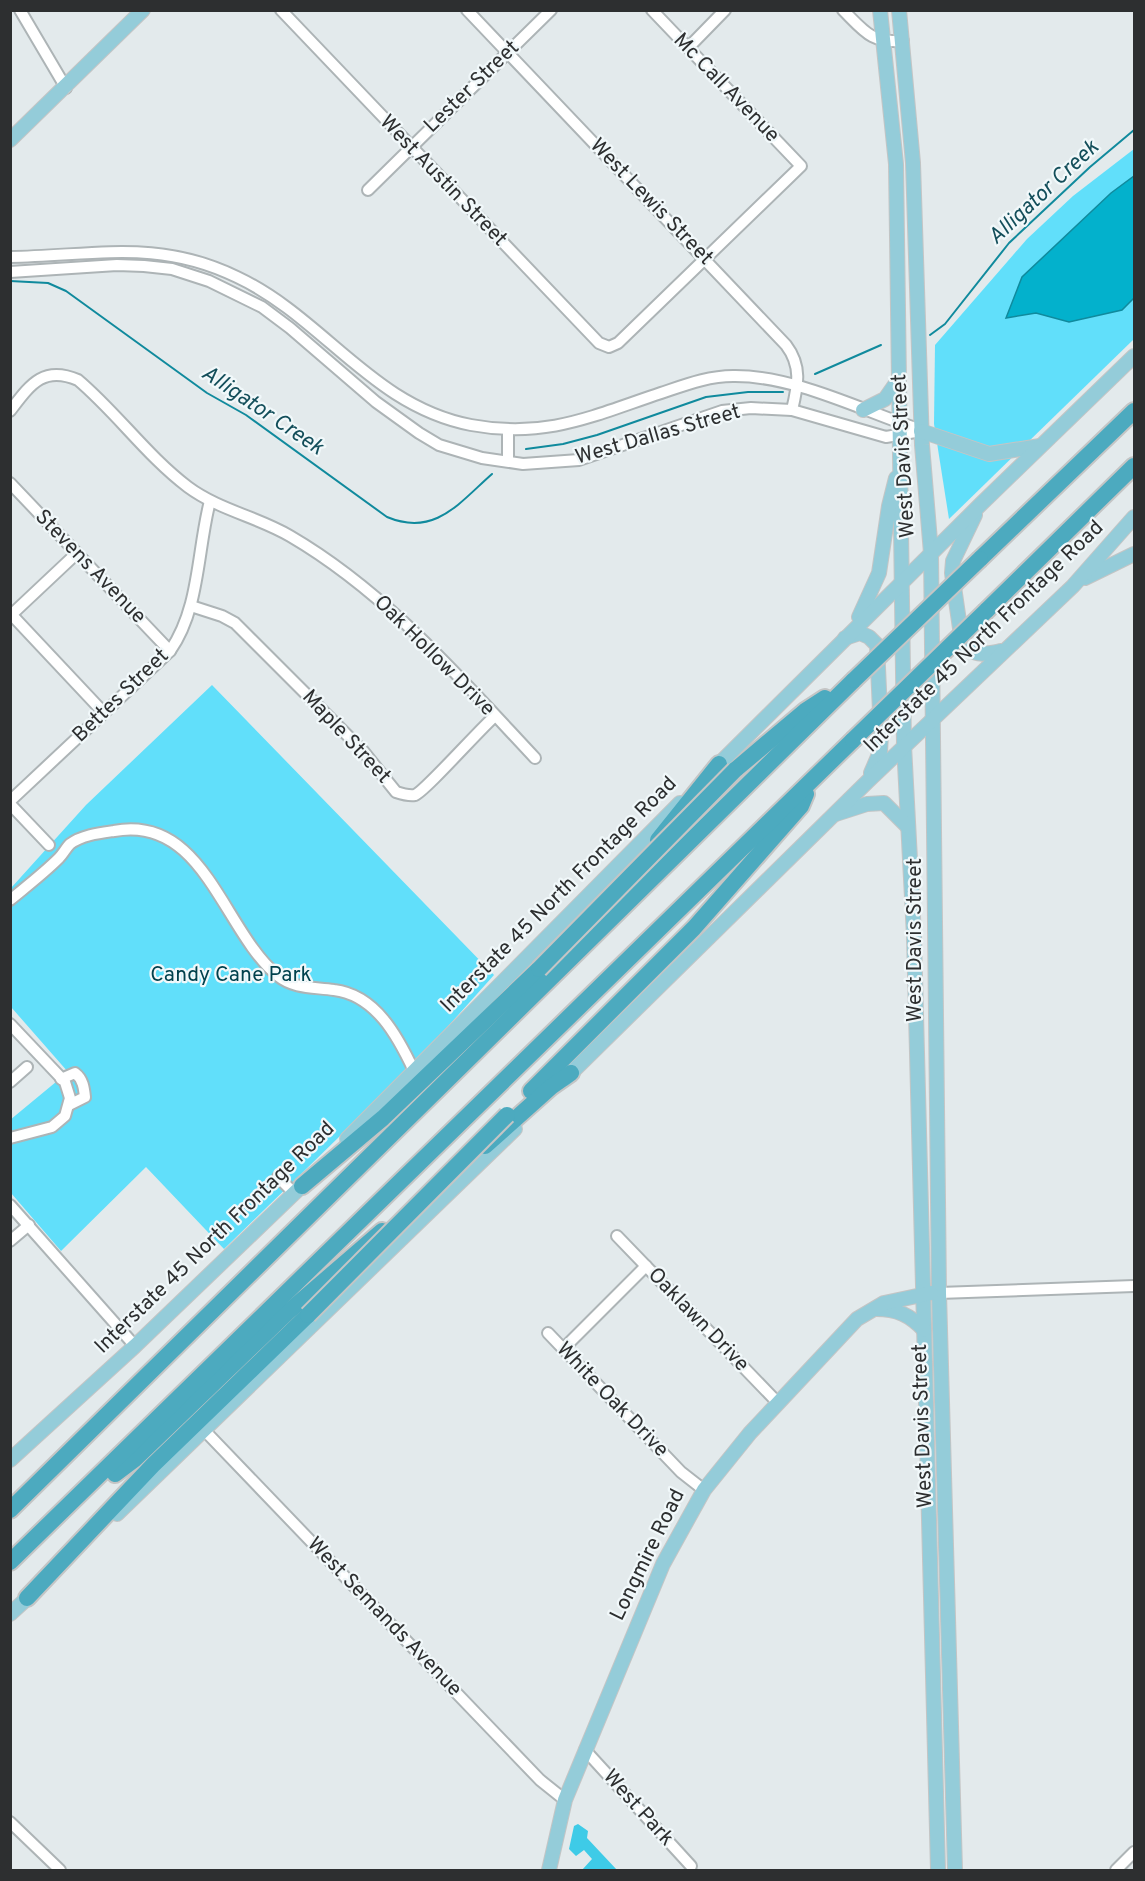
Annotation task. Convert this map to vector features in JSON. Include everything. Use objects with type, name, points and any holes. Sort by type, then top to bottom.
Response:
[{"type":"highway","points":[[10,1510],[455,1075],[854,680],[1134,411]]},
{"type":"highway","points":[[10,1562],[64,1512],[1134,466]]},
{"type":"highway","points":[[298,1190],[391,1111],[539,969],[735,770],[805,711],[854,680]]},
{"type":"highway","points":[[455,1075],[595,917],[720,764]]},
{"type":"highway","points":[[27,1598],[153,1465],[308,1315],[742,877],[801,806],[810,782]]},
{"type":"highway","points":[[64,1512],[135,1459],[288,1312],[510,1125],[551,1087],[571,1074]]},
{"type":"main road","points":[[10,140],[66,88],[143,10]]},
{"type":"main road","name":"West Davis Street","points":[[880,10],[895,150],[904,745],[914,936],[938,1870]]},
{"type":"main road","name":"West Davis Street","points":[[899,10],[917,246],[921,431],[931,553],[939,1293],[955,1870]]},
{"type":"main road","points":[[897,225],[908,243],[917,246]]},
{"type":"main road","name":"Interstate 45 North Frontage Road","points":[[10,1460],[135,1346],[298,1190],[848,634],[1134,356]]},
{"type":"main road","points":[[863,410],[885,399],[899,379]]},
{"type":"main road","points":[[921,431],[989,454],[1040,446]]},
{"type":"main road","points":[[848,634],[873,593],[879,573],[890,500],[900,464]]},
{"type":"main road","points":[[980,505],[953,561],[952,573],[962,642],[968,651],[979,655],[1002,651]]},
{"type":"main road","name":"Interstate 45 North Frontage Road","points":[[10,1614],[205,1431],[904,745],[1073,586],[1134,517]]},
{"type":"main road","points":[[1073,586],[1134,554]]},
{"type":"main road","points":[[848,634],[860,633],[869,637],[877,645],[880,752],[868,781]]},
{"type":"main road","points":[[832,816],[867,804],[884,803],[907,826]]},
{"type":"main road","name":"Longmire Road","points":[[549,1870],[565,1800],[585,1750],[663,1564],[704,1490],[778,1403],[846,1329],[871,1309],[904,1297],[939,1293]]},
{"type":"main road","points":[[871,1309],[899,1311],[924,1330]]},
{"type":"main road","points":[[932,1622],[939,1643],[941,1708],[945,1715],[951,1718]]},
{"type":"street","points":[[20,10],[66,88]]},
{"type":"street","name":"West Austin Street","points":[[281,10],[599,344],[609,347],[618,343],[705,258]]},
{"type":"street","name":"West Lewis Street","points":[[467,10],[705,258],[793,354],[798,386],[792,410]]},
{"type":"street","name":"Lester Street","points":[[368,190],[551,10]]},
{"type":"street","name":"Mc Call Avenue","points":[[652,10],[801,166],[705,258]]},
{"type":"street","points":[[688,48],[725,10]]},
{"type":"street","points":[[843,10],[870,36],[885,42],[903,41]]},
{"type":"street","points":[[104,251],[105,266]]},
{"type":"street","name":"West Dallas Street","points":[[10,257],[104,251],[157,252],[222,271],[247,282],[286,306],[396,397],[461,423],[508,430],[540,429],[572,423],[695,381],[714,377],[751,377],[798,386],[863,410],[900,429],[921,431]]},
{"type":"street","name":"West Dallas Street","points":[[10,272],[105,266],[172,269],[209,281],[262,307],[307,341],[401,421],[439,445],[482,458],[547,464],[579,460],[722,411],[751,408],[792,410],[886,437],[900,429]]},
{"type":"street","points":[[172,269],[185,267],[213,275],[222,271]]},
{"type":"street","points":[[240,295],[247,282]]},
{"type":"street","points":[[307,341],[316,331]]},
{"type":"street","name":"Oak Hollow Drive","points":[[10,411],[29,387],[47,375],[58,374],[78,380],[165,468],[210,501],[290,536],[384,603],[535,758]]},
{"type":"street","points":[[401,421],[409,404]]},
{"type":"street","points":[[508,430],[508,461]]},
{"type":"street","name":"Stevens Avenue","points":[[10,483],[170,651]]},
{"type":"street","name":"Bettes Street","points":[[10,803],[170,651],[184,626],[191,606],[202,529],[210,501]]},
{"type":"street","points":[[77,553],[11,615],[104,712]]},
{"type":"street","name":"Maple Street","points":[[191,606],[222,616],[235,623],[363,751],[396,792],[414,795],[425,789],[448,761],[495,716]]},
{"type":"street","points":[[10,803],[49,845]]},
{"type":"street","points":[[10,900],[60,857],[71,844],[87,836],[122,829],[144,831],[165,837],[193,858],[234,923],[275,974],[288,984],[338,990],[367,1004],[390,1025],[414,1071]]},
{"type":"street","points":[[10,1024],[62,1079],[70,1098],[65,1116],[52,1127],[10,1138]]},
{"type":"street","points":[[10,1082],[27,1067]]},
{"type":"street","points":[[62,1079],[71,1072],[75,1072],[80,1076],[84,1089],[84,1097],[69,1105]]},
{"type":"street","points":[[278,1177],[298,1190]]},
{"type":"street","points":[[10,1205],[135,1346]]},
{"type":"street","points":[[10,1240],[29,1225]]},
{"type":"street","name":"Oaklawn Drive","points":[[617,1236],[778,1403]]},
{"type":"street","points":[[563,1348],[646,1266]]},
{"type":"street","points":[[939,1293],[1134,1286]]},
{"type":"street","name":"White Oak Drive","points":[[548,1334],[681,1472],[704,1490]]},
{"type":"street","name":"West Semands Avenue","points":[[205,1431],[540,1780],[565,1800]]},
{"type":"street","name":"West Park","points":[[585,1750],[691,1866]]},
{"type":"street","points":[[10,1822],[60,1870]]},
{"type":"street","points":[[1116,1870],[1134,1852]]},
{"type":"green space","points":[[1134,149],[1134,339],[949,519],[934,424],[935,345],[1027,239],[1073,196]]},
{"type":"green space","name":"Candy Cane Park","points":[[212,685],[494,975],[417,1061],[224,1249],[146,1167],[61,1251],[11,1193],[10,1120],[68,1072],[11,1007],[11,888],[86,805]]},
{"type":"shaded area","points":[[1134,176],[1134,298],[1122,310],[1069,322],[1036,313],[1006,318],[1022,277],[1111,193]]},
{"type":"shaded area","points":[[578,1824],[588,1831],[587,1838],[617,1870],[582,1870],[592,1859],[584,1850],[576,1856],[569,1849],[574,1826]]},
{"type":"waterway","name":"Alligator Creek","points":[[930,335],[945,324],[1009,243],[1090,167],[1134,130]]},
{"type":"waterway","name":"Alligator Creek","points":[[10,281],[48,283],[66,291],[207,393],[246,415],[387,517],[419,523],[433,520],[457,506],[492,474]]},
{"type":"waterway","name":"Alligator Creek","points":[[815,374],[881,345]]},
{"type":"waterway","name":"Alligator Creek","points":[[526,449],[563,444],[597,435],[706,397],[748,392],[783,392]]}]
